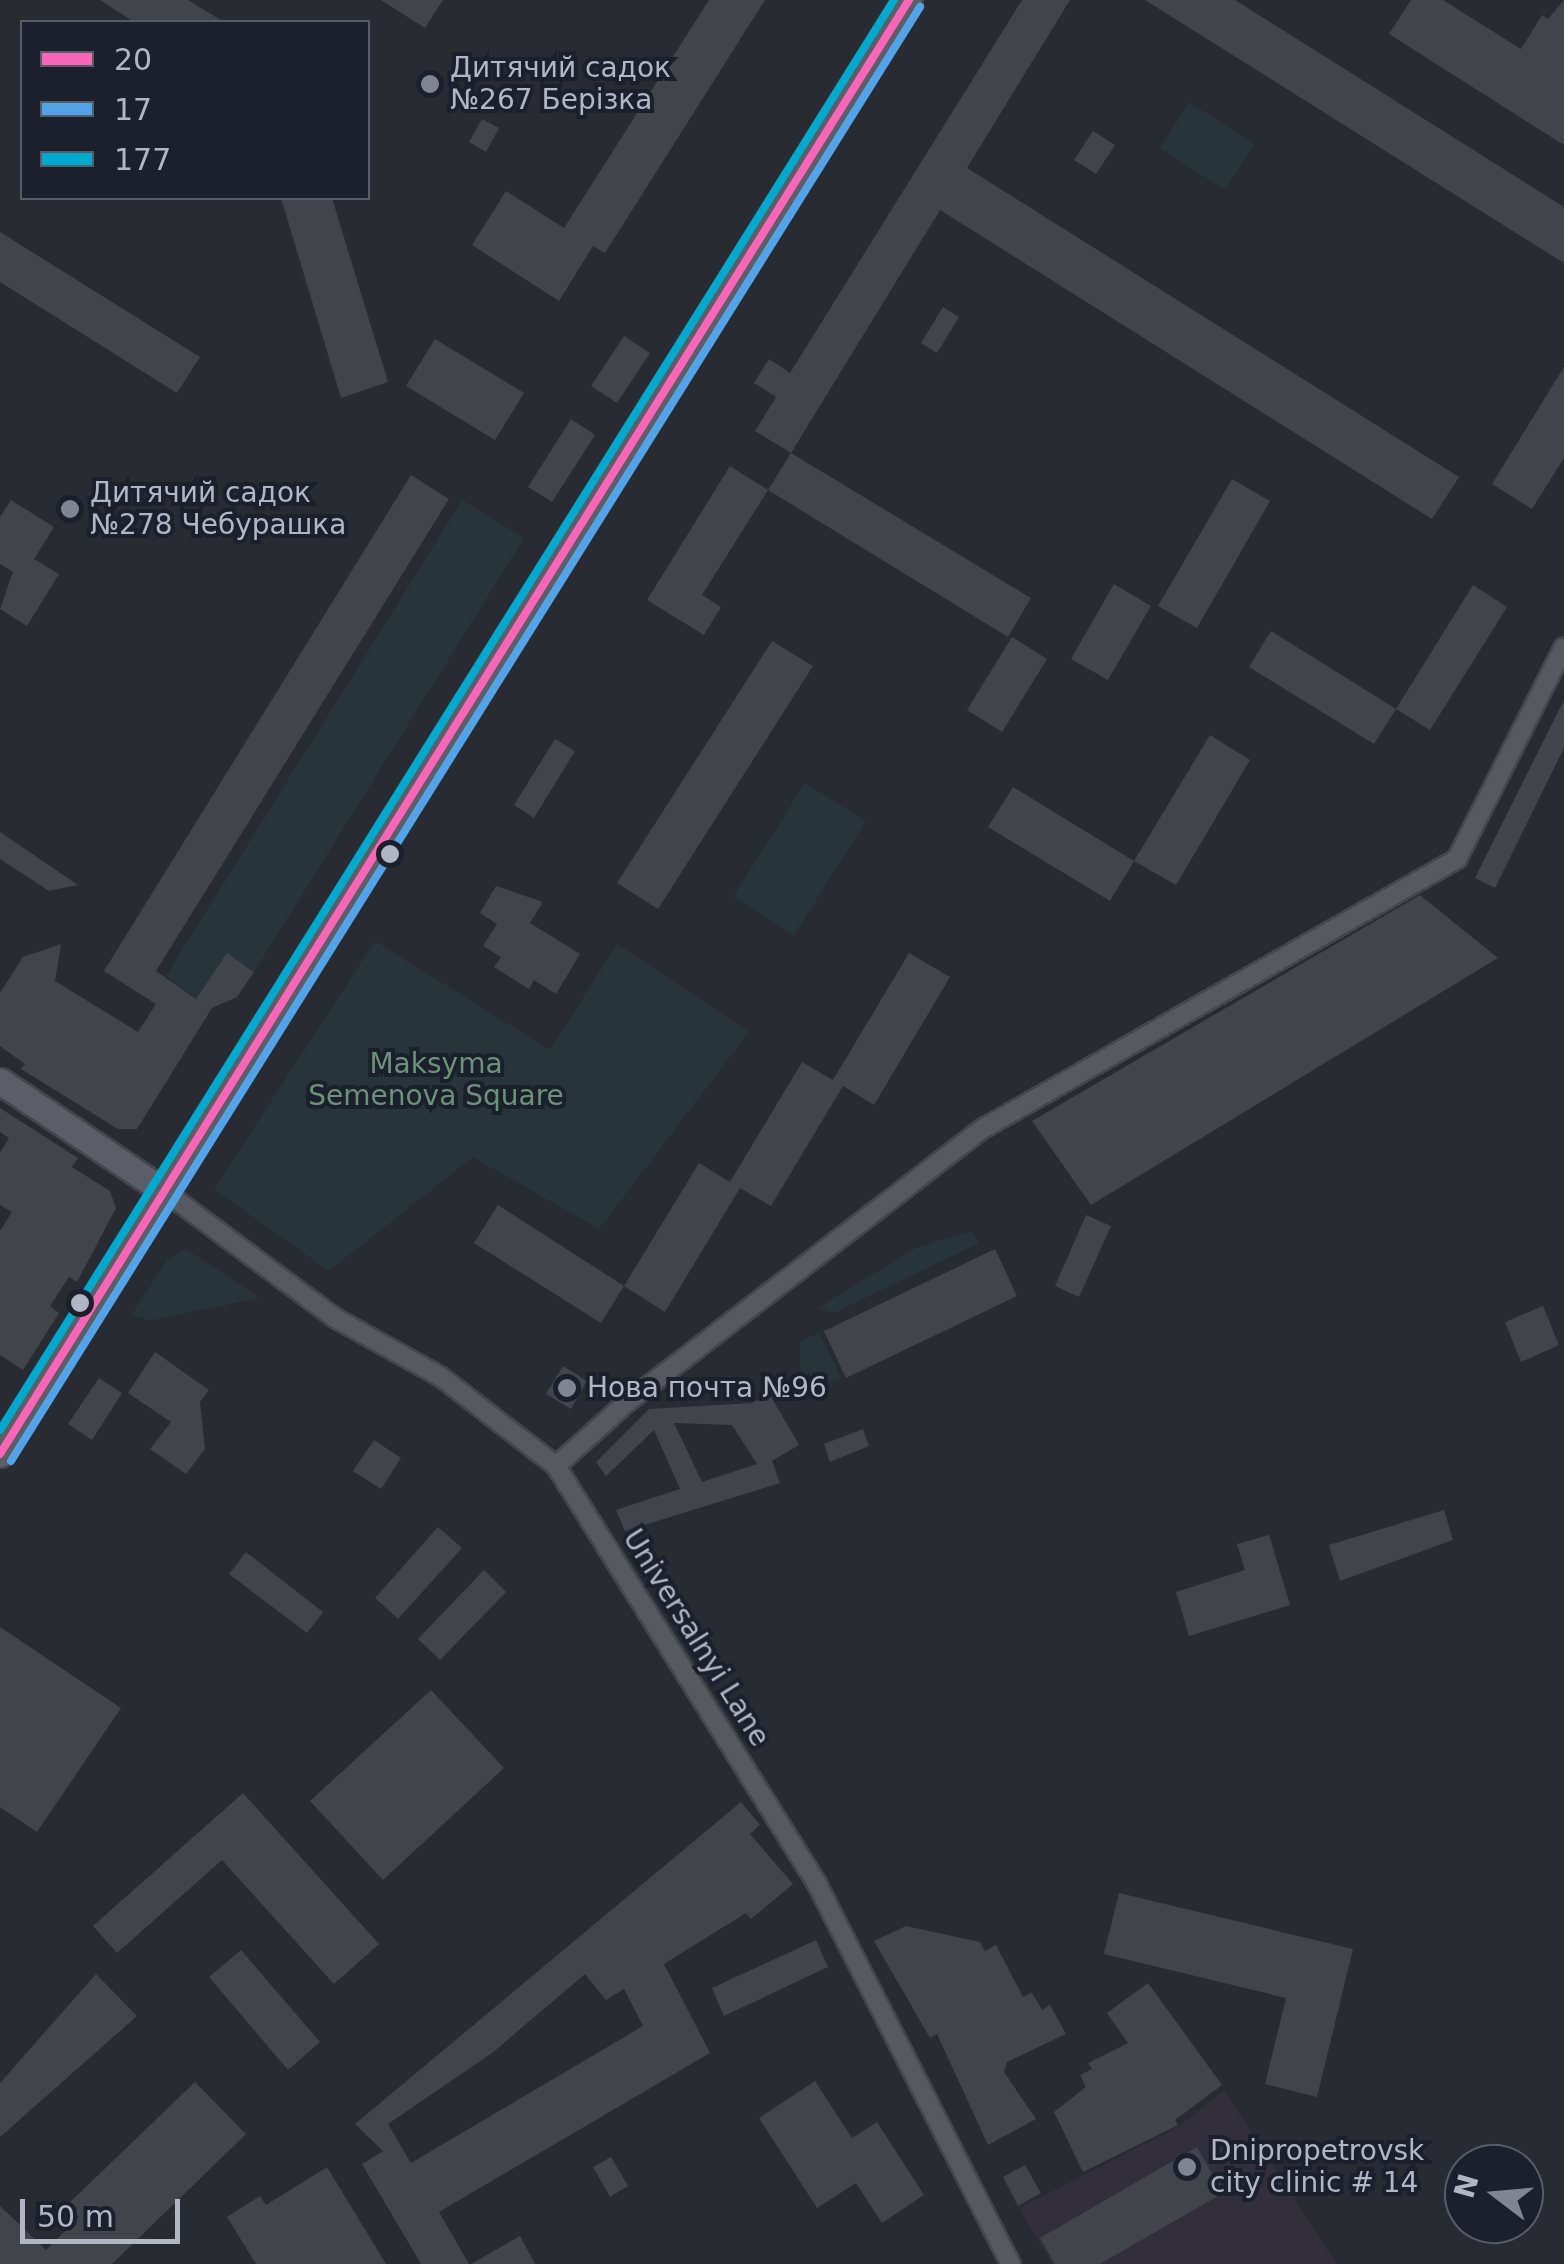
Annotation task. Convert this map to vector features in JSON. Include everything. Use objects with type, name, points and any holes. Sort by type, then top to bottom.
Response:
[{"type":"main road","points":[[0,1454],[909,0]]},
{"type":"main road","points":[[0,1080],[164,1192]]},
{"type":"street","points":[[556,1466],[625,1404],[984,1128],[1457,859],[1564,646]]},
{"type":"street","name":"Universalnyi Lane","points":[[164,1192],[335,1318],[441,1377],[556,1466],[816,1882],[1011,2264]]},
{"type":"shaded area","name":"Dnipropetrovsk city clinic # 14","points":[[1224,2090],[1337,2264],[1052,2264],[1019,2208],[1180,2126]]},
{"type":"green space","points":[[1189,102],[1255,144],[1225,190],[1160,148]]},
{"type":"green space","points":[[462,500],[524,538],[254,972],[227,954],[196,999],[166,976]]},
{"type":"green space","points":[[805,783],[866,821],[794,935],[733,897]]},
{"type":"green space","name":"Maksyma Semenova Square","points":[[375,941],[550,1050],[617,944],[749,1032],[599,1229],[473,1157],[329,1271],[214,1189]]},
{"type":"green space","points":[[971,1231],[979,1243],[834,1313],[817,1308],[916,1248]]},
{"type":"green space","points":[[186,1249],[260,1298],[148,1321],[132,1314],[168,1259]]},
{"type":"green space","points":[[819,1333],[841,1378],[801,1391],[800,1341]]},
{"type":"building","points":[[100,0],[188,0],[221,20],[131,20]]},
{"type":"building","points":[[381,0],[443,0],[425,28]]},
{"type":"building","points":[[709,0],[765,0],[605,253],[593,246],[559,301],[472,245],[506,191],[564,228]]},
{"type":"building","points":[[1022,0],[1070,0],[967,168],[1459,477],[1432,519],[940,210],[791,453],[755,431],[776,397],[754,383],[769,359],[790,373]]},
{"type":"building","points":[[1145,0],[1235,0],[1564,207],[1564,263]]},
{"type":"building","points":[[1411,0],[1443,0],[1521,49],[1542,15],[1548,19],[1564,0],[1564,145],[1389,34]]},
{"type":"building","points":[[482,119],[499,128],[486,152],[469,142]]},
{"type":"building","points":[[1093,131],[1115,145],[1096,174],[1074,160]]},
{"type":"building","points":[[282,200],[333,200],[388,382],[341,398]]},
{"type":"building","points":[[0,232],[200,357],[177,393],[0,282]]},
{"type":"building","points":[[943,307],[959,317],[937,353],[921,343]]},
{"type":"building","points":[[624,336],[650,353],[617,403],[591,386]]},
{"type":"building","points":[[435,339],[524,393],[495,440],[406,386]]},
{"type":"building","points":[[1564,367],[1564,458],[1532,509],[1492,484]]},
{"type":"building","points":[[571,419],[595,435],[552,502],[528,487]]},
{"type":"building","points":[[791,453],[1031,598],[1008,637],[768,490]]},
{"type":"building","points":[[730,466],[768,490],[702,595],[721,607],[704,635],[647,600]]},
{"type":"building","points":[[411,475],[449,499],[156,971],[196,999],[227,953],[254,972],[237,997],[212,1008],[137,1129],[118,1129],[21,1069],[25,1064],[0,1046],[0,993],[23,957],[61,944],[55,981],[138,1032],[156,1004],[104,971]]},
{"type":"building","points":[[1232,479],[1270,501],[1197,628],[1158,606]]},
{"type":"building","points":[[11,500],[54,527],[34,559],[59,574],[27,626],[0,609],[13,572],[0,564],[0,517]]},
{"type":"building","points":[[1114,584],[1151,606],[1108,680],[1071,659]]},
{"type":"building","points":[[1473,585],[1507,607],[1430,730],[1396,709]]},
{"type":"building","points":[[1271,631],[1396,709],[1374,744],[1249,667]]},
{"type":"building","points":[[1012,637],[1047,659],[1002,732],[967,710]]},
{"type":"building","points":[[772,641],[813,666],[658,909],[617,883]]},
{"type":"building","points":[[1564,700],[1564,748],[1495,888],[1475,878]]},
{"type":"building","points":[[1210,735],[1250,760],[1176,885],[1134,861]]},
{"type":"building","points":[[555,739],[575,751],[534,818],[514,805]]},
{"type":"building","points":[[1013,787],[1134,861],[1110,901],[988,827]]},
{"type":"building","points":[[0,832],[78,885],[49,891],[0,859]]},
{"type":"building","points":[[496,886],[543,902],[530,923],[580,954],[556,994],[534,980],[529,989],[494,967],[501,957],[483,946],[497,924],[480,913]]},
{"type":"building","points":[[1420,895],[1498,958],[1091,1205],[1032,1121]]},
{"type":"building","points":[[909,953],[950,977],[874,1105],[843,1086],[771,1206],[740,1188],[665,1312],[624,1286],[699,1163],[730,1182],[802,1062],[833,1080]]},
{"type":"building","points":[[0,1108],[78,1158],[72,1167],[110,1191],[116,1208],[77,1282],[69,1277],[50,1306],[59,1313],[23,1370],[0,1355],[0,1231],[12,1212],[0,1205],[0,1153],[9,1138],[0,1132]]},
{"type":"building","points":[[498,1205],[624,1286],[601,1323],[474,1243]]},
{"type":"building","points":[[1086,1215],[1111,1226],[1079,1297],[1055,1286]]},
{"type":"building","points":[[995,1249],[1017,1296],[846,1378],[824,1331]]},
{"type":"building","points":[[1543,1306],[1559,1345],[1521,1362],[1505,1322]]},
{"type":"building","points":[[155,1352],[209,1390],[200,1402],[205,1449],[186,1474],[150,1449],[171,1422],[128,1393]]},
{"type":"building","name":"Нова почта №96","points":[[563,1366],[587,1381],[571,1409],[546,1394]]},
{"type":"building","points":[[99,1378],[122,1393],[92,1440],[68,1424]]},
{"type":"building","points":[[769,1393],[799,1445],[772,1461],[780,1483],[625,1531],[616,1510],[680,1489],[654,1430],[606,1476],[596,1462],[649,1409],[752,1403]],"holes":[[[674,1423],[732,1425],[757,1464],[702,1482]]]},
{"type":"building","points":[[863,1429],[869,1446],[830,1462],[824,1444]]},
{"type":"building","points":[[374,1440],[401,1458],[381,1489],[353,1471]]},
{"type":"building","points":[[1444,1510],[1453,1540],[1340,1581],[1329,1545]]},
{"type":"building","points":[[438,1527],[462,1548],[398,1619],[375,1598]]},
{"type":"building","points":[[1269,1535],[1290,1605],[1189,1636],[1176,1592],[1245,1570],[1237,1544]]},
{"type":"building","points":[[246,1552],[323,1612],[307,1633],[229,1574]]},
{"type":"building","points":[[484,1570],[506,1592],[440,1660],[418,1639]]},
{"type":"building","points":[[0,1627],[121,1708],[37,1832],[0,1807]]},
{"type":"building","points":[[431,1690],[504,1768],[383,1880],[310,1801]]},
{"type":"building","points":[[243,1793],[379,1944],[334,1984],[222,1860],[117,1953],[93,1926]]},
{"type":"building","points":[[741,1802],[760,1825],[750,1834],[793,1884],[751,1919],[746,1913],[664,1964],[710,2053],[439,2212],[469,2264],[421,2264],[362,2164],[383,2151],[355,2124]],"holes":[[[585,1974],[606,2000],[624,1989],[643,2026],[411,2163],[388,2124],[492,2053]]]},
{"type":"building","points":[[1119,1893],[1353,1949],[1317,2097],[1265,2084],[1286,1998],[1104,1954]]},
{"type":"building","points":[[906,1926],[980,1942],[985,1951],[996,1945],[1023,1997],[1032,1993],[1042,2010],[1050,2005],[1066,2034],[1007,2062],[1004,2072],[1036,2119],[988,2145],[937,2034],[930,2038],[874,1941]]},
{"type":"building","points":[[816,1940],[828,1967],[724,2016],[712,1988]]},
{"type":"building","points":[[241,1950],[320,2042],[288,2070],[209,1977]]},
{"type":"building","points":[[96,1974],[137,2016],[0,2137],[0,2083]]},
{"type":"building","points":[[1148,1983],[1222,2085],[1175,2120],[1178,2125],[1083,2172],[1054,2112],[1086,2087],[1080,2075],[1092,2069],[1088,2063],[1128,2043],[1107,2013]]},
{"type":"building","points":[[815,2081],[852,2138],[877,2122],[924,2195],[882,2223],[856,2183],[817,2208],[759,2118]]},
{"type":"building","points":[[195,2082],[246,2134],[112,2264],[0,2264],[0,2206],[46,2250],[79,2217],[67,2205]]},
{"type":"building","points":[[1197,2147],[1223,2193],[1100,2264],[1055,2264],[1040,2238]]},
{"type":"building","points":[[611,2157],[628,2186],[610,2197],[593,2167]]},
{"type":"building","points":[[1025,2165],[1041,2193],[1018,2206],[1003,2177]]},
{"type":"building","points":[[327,2167],[386,2264],[256,2264],[227,2217],[260,2196],[266,2205]]},
{"type":"building","points":[[520,2236],[535,2264],[471,2264]]},
{"type":"transit line","name":"177","points":[[0,1430],[894,0]]},
{"type":"transit line","name":"20","points":[[0,1454],[909,0]]},
{"type":"transit line","name":"17","points":[[11,1461],[920,7]]},
{"type":"place","name":"Дитячий садок №267 Берізка","points":[[430,84]]},
{"type":"place","name":"Дитячий садок №278 Чебурашка","points":[[70,509]]},
{"type":"place","name":"Нова почта №96","points":[[567,1388]]},
{"type":"place","name":"Dnipropetrovsk city clinic # 14","points":[[1187,2167]]}]
